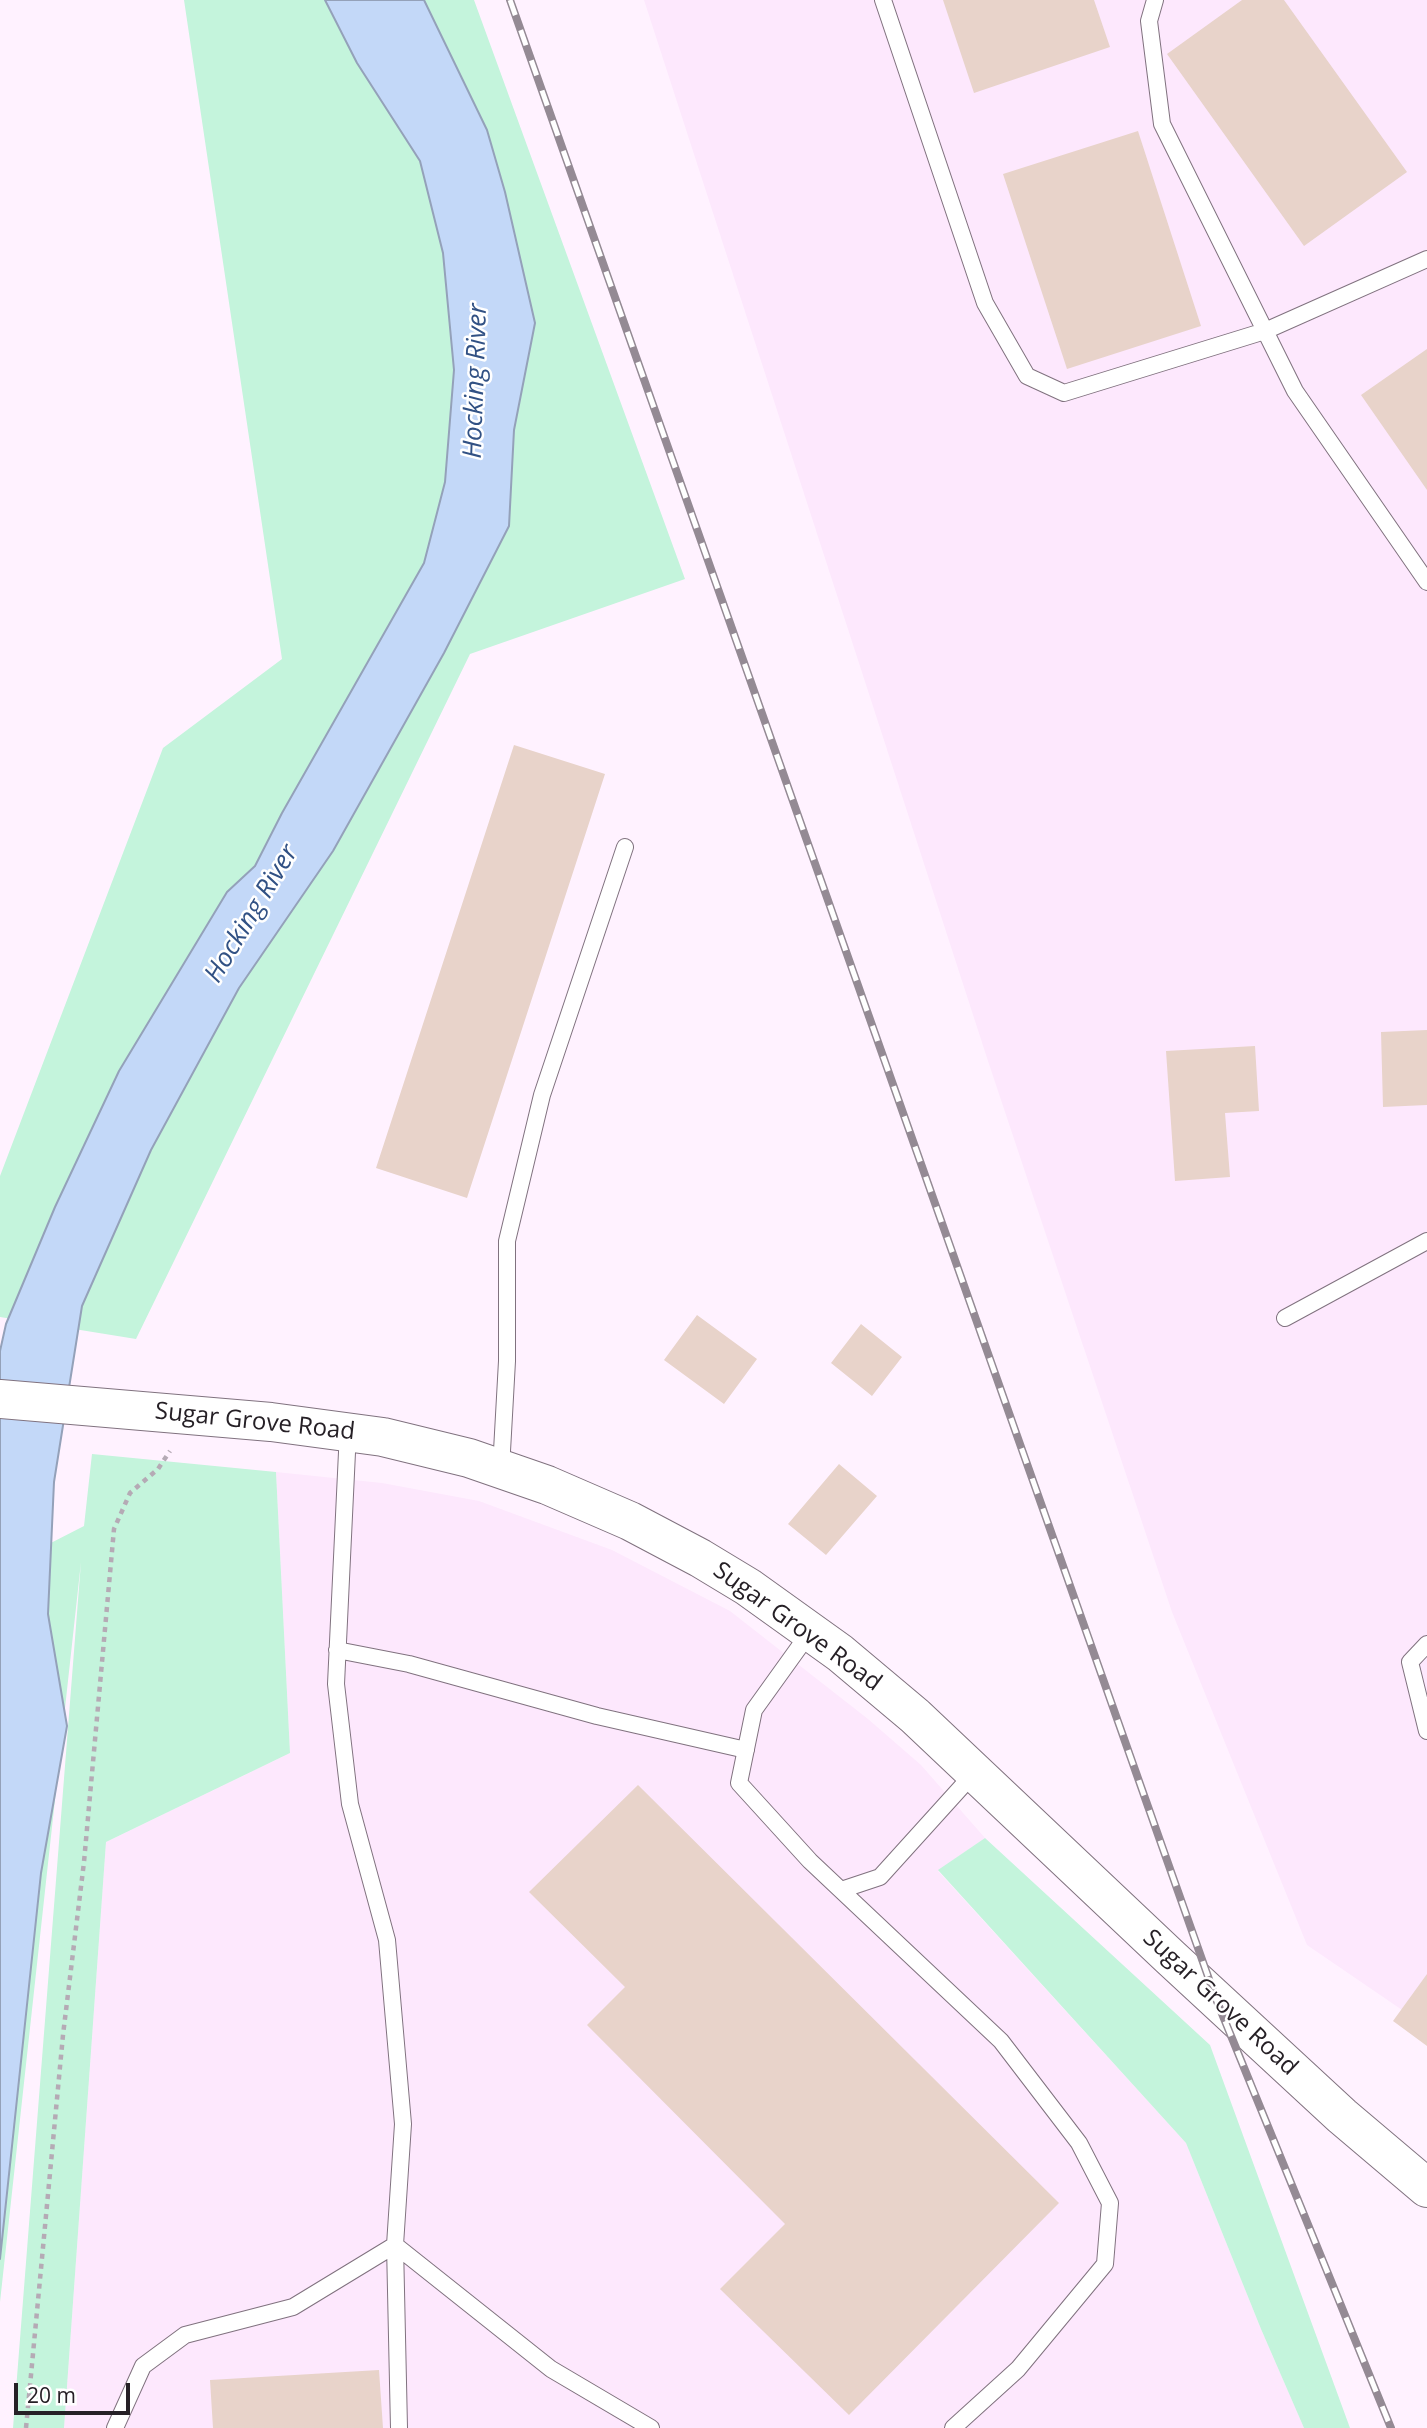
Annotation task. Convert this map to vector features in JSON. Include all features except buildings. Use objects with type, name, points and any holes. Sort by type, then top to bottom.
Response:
[{"type":"street","name":"Sugar Grove Road","points":[[0,1399],[178,1413],[348,1431],[469,1458],[547,1485],[630,1521],[700,1558],[738,1581],[840,1653],[915,1716],[1342,2116],[1427,2188]]},
{"type":"lane","points":[[883,0],[985,303],[1027,376],[1064,393],[1265,331],[1427,259]]},
{"type":"lane","points":[[1155,0],[1149,21],[1162,124],[1295,391],[1427,582]]},
{"type":"lane","points":[[501,1469],[507,1361],[507,1241],[542,1095],[625,847]]},
{"type":"lane","points":[[1285,1318],[1427,1241]]},
{"type":"lane","points":[[348,1431],[336,1684],[349,1804],[387,1940],[403,2124],[395,2245],[399,2428]]},
{"type":"lane","points":[[810,1632],[754,1710],[739,1783],[810,1861],[1001,2041],[1079,2143],[1110,2203],[1105,2264],[1018,2369],[953,2428]]},
{"type":"lane","points":[[1427,1644],[1410,1662],[1427,1731]]},
{"type":"lane","points":[[337,1650],[409,1664],[597,1716],[746,1750]]},
{"type":"lane","points":[[841,1890],[880,1877],[975,1772]]},
{"type":"lane","points":[[115,2428],[143,2366],[185,2335],[293,2307],[395,2245]]},
{"type":"lane","points":[[395,2245],[551,2370],[651,2428]]},
{"type":"path","points":[[26,2428],[61,2062],[84,1862],[114,1529],[130,1493],[158,1469],[175,1445],[178,1413]]},
{"type":"shaded area","points":[[644,0],[1427,0],[1427,2027],[1307,1945],[1172,1612],[988,1061]]},
{"type":"shaded area","points":[[276,1472],[382,1483],[479,1501],[612,1550],[730,1611],[868,1719],[921,1765],[985,1838],[938,1871],[1186,2143],[1304,2428],[64,2428],[106,1842],[290,1753]]},
{"type":"green space","points":[[184,0],[474,0],[685,579],[470,654],[136,1339],[0,1317],[0,1176],[163,748],[282,659]]},
{"type":"green space","points":[[92,1454],[276,1472],[290,1753],[106,1842],[64,2428],[13,2428],[81,1562],[0,2302],[0,1569],[84,1526]]},
{"type":"green space","points":[[985,1838],[1210,2045],[1350,2428],[1304,2428],[1186,2143],[938,1870]]},
{"type":"water","name":"Hocking River","points":[[325,0],[424,0],[487,130],[505,192],[535,323],[514,430],[509,526],[444,653],[333,851],[239,988],[151,1150],[82,1306],[54,1482],[48,1614],[67,1726],[41,1873],[0,2259],[0,1351],[6,1324],[55,1207],[119,1071],[227,892],[255,866],[282,813],[424,563],[445,482],[454,370],[443,253],[420,161],[357,63]]},
{"type":"railway","points":[[510,0],[1216,1999],[1391,2428]]}]
